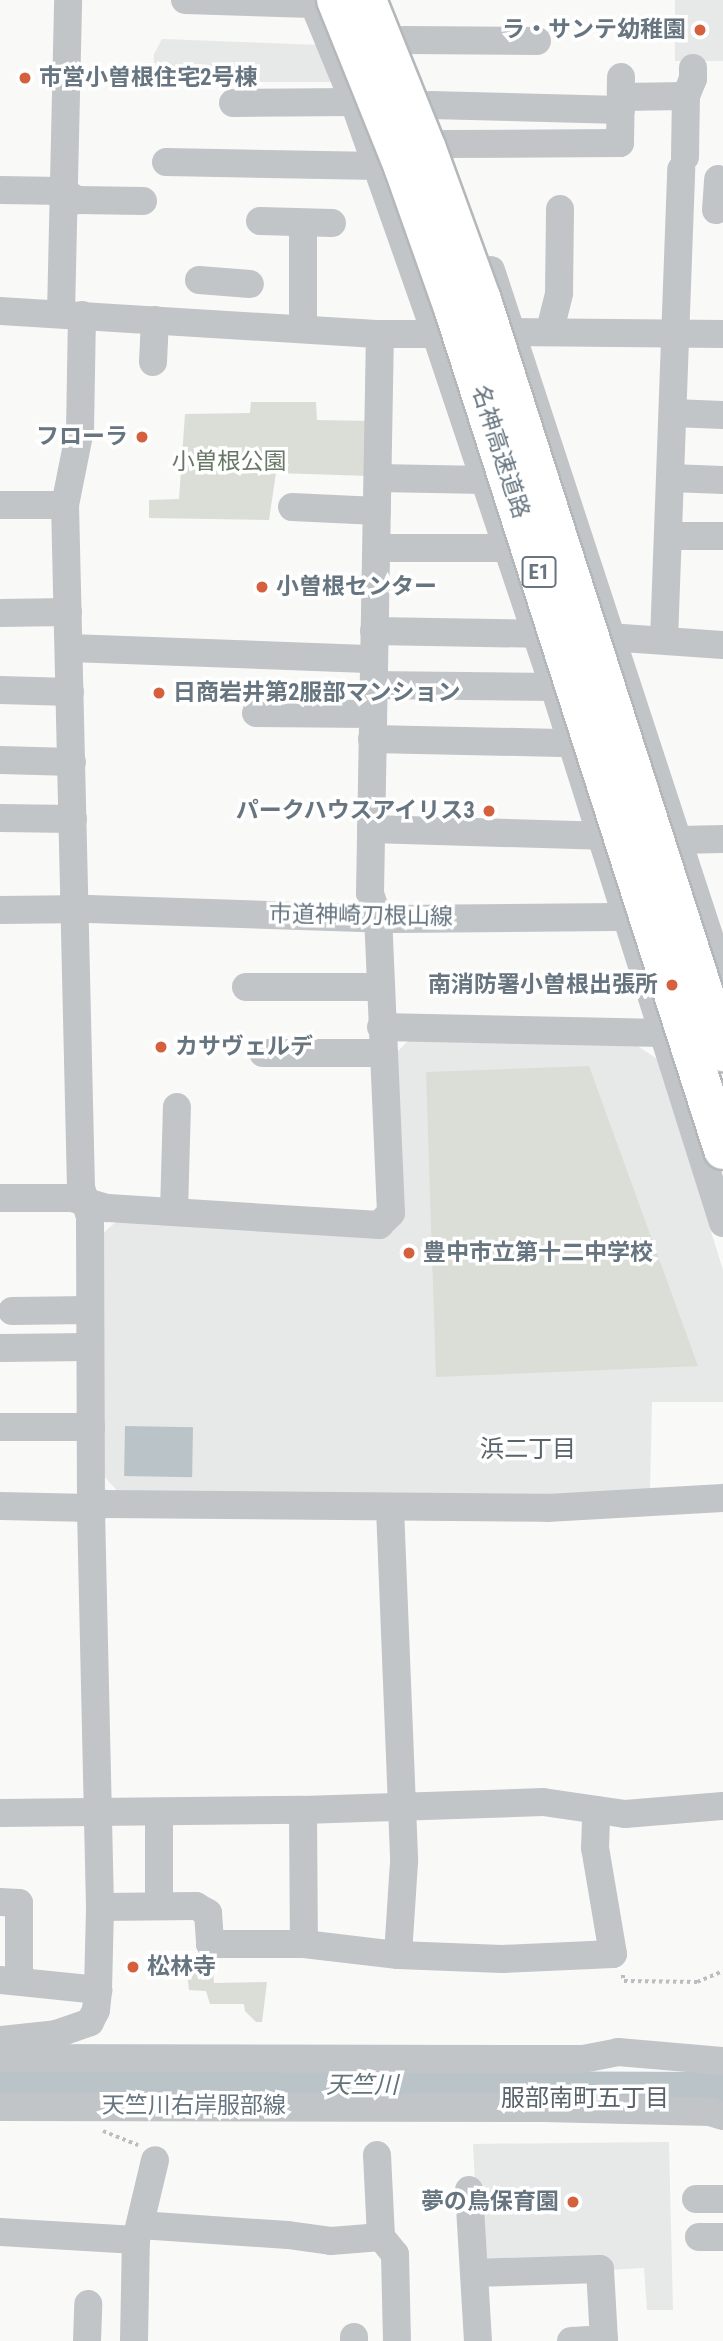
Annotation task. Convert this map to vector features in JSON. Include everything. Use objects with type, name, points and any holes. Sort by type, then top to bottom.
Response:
[{"type":"highway","name":"名神高速道路","points":[[367,0],[427,149],[482,300],[723,1052]]},
{"type":"highway","name":"名神高速道路","points":[[320,1],[403,167],[454,312],[723,1150]]},
{"type":"street","points":[[0,2040],[56,2034],[90,2022],[96,2010],[98,1990],[99,1813],[91,1508],[90,1310],[87,1202],[81,1188],[65,505],[80,430],[63,191],[68,0]]},
{"type":"street","points":[[185,0],[320,1],[554,687],[723,1223]]},
{"type":"street","points":[[387,0],[445,144],[513,331],[678,840],[714,919],[723,978]]},
{"type":"street","points":[[404,40],[537,41]]},
{"type":"street","points":[[664,640],[683,163],[687,96],[693,79],[693,68]]},
{"type":"street","points":[[430,105],[621,95],[687,96]]},
{"type":"street","points":[[445,144],[620,143],[621,95]]},
{"type":"street","points":[[233,103],[354,102]]},
{"type":"street","points":[[166,162],[377,166]]},
{"type":"street","points":[[0,190],[63,191],[77,200],[143,201]]},
{"type":"street","points":[[550,330],[559,293],[560,209]]},
{"type":"street","points":[[260,221],[332,223]]},
{"type":"street","points":[[303,223],[303,328]]},
{"type":"street","points":[[221,325],[224,282]]},
{"type":"street","points":[[0,311],[380,334],[436,335],[550,330],[723,334]]},
{"type":"street","points":[[152,362],[155,320]]},
{"type":"street","points":[[0,1198],[72,1198],[108,1208],[379,1225],[391,1213],[378,918],[370,893],[380,334]]},
{"type":"street","points":[[673,413],[723,415]]},
{"type":"street","points":[[378,478],[485,480]]},
{"type":"street","points":[[671,478],[723,480]]},
{"type":"street","points":[[0,505],[65,505]]},
{"type":"street","points":[[292,507],[377,511]]},
{"type":"street","points":[[668,536],[723,536]]},
{"type":"street","points":[[377,548],[506,548]]},
{"type":"street","points":[[0,612],[68,612]]},
{"type":"street","points":[[374,631],[535,633],[723,645]]},
{"type":"street","points":[[69,648],[554,687]]},
{"type":"street","points":[[0,691],[70,692]]},
{"type":"street","points":[[256,712],[372,727],[571,743]]},
{"type":"street","points":[[0,761],[72,762]]},
{"type":"street","points":[[0,818],[74,820]]},
{"type":"street","points":[[371,829],[601,836]]},
{"type":"street","points":[[678,840],[723,839]]},
{"type":"street","name":"市道神崎刀根山線","points":[[0,910],[76,909],[378,918],[714,919]]},
{"type":"street","points":[[246,988],[380,987]]},
{"type":"street","points":[[263,1053],[382,1040],[663,1033]]},
{"type":"street","points":[[174,1212],[177,1107]]},
{"type":"street","points":[[12,1311],[90,1310]]},
{"type":"street","points":[[0,1348],[90,1347]]},
{"type":"street","points":[[0,1427],[90,1427]]},
{"type":"street","points":[[0,1506],[91,1508],[105,1504],[547,1508],[723,1498]]},
{"type":"street","points":[[390,1508],[404,1862],[398,1955]]},
{"type":"street","points":[[0,1813],[303,1810],[544,1802],[625,1814],[723,1806]]},
{"type":"street","points":[[303,1810],[304,1944]]},
{"type":"street","points":[[100,1907],[196,1906],[208,1913],[210,1944],[304,1944],[398,1955],[502,1959],[613,1954],[595,1848],[597,1810]]},
{"type":"street","points":[[159,1812],[159,1906]]},
{"type":"street","points":[[0,1902],[19,1903],[9,1980],[98,1990]]},
{"type":"street","points":[[0,2058],[583,2059],[618,2052],[714,2063],[723,2061]]},
{"type":"street","name":"天竺川右岸服部線","points":[[0,2107],[544,2108],[710,2112],[723,2116]]},
{"type":"street","points":[[377,2155],[381,2237],[395,2254],[397,2341]]},
{"type":"street","points":[[134,2341],[138,2233],[155,2160]]},
{"type":"street","points":[[469,2190],[478,2341]]},
{"type":"street","points":[[0,2232],[288,2235],[331,2241],[381,2237]]},
{"type":"street","points":[[474,2273],[600,2269],[604,2340],[571,2341]]},
{"type":"street","points":[[87,2341],[88,2304]]},
{"type":"path","points":[[613,1954],[622,1958],[624,1981],[697,1982],[723,1971]]},
{"type":"path","points":[[94,2128],[155,2151],[155,2160]]},
{"type":"shaded area","name":"ラ・サンテ幼稚園","points":[[675,0],[723,0],[723,61],[675,61]]},
{"type":"shaded area","points":[[162,39],[321,45],[337,82],[153,82],[154,54]]},
{"type":"shaded area","name":"豊中市立第十二中学校","points":[[411,1038],[632,1042],[657,1059],[723,1270],[723,1402],[652,1402],[650,1491],[322,1501],[119,1493],[102,1474],[100,1236],[120,1218],[391,1233],[395,1054]]},
{"type":"shaded area","points":[[125,1426],[193,1427],[192,1477],[124,1476]]},
{"type":"shaded area","name":"夢の鳥保育園","points":[[669,2142],[673,2310],[647,2310],[644,2268],[609,2270],[479,2263],[473,2144]]},
{"type":"green space","name":"小曽根公園","points":[[251,402],[316,402],[317,420],[371,421],[369,476],[276,473],[269,520],[149,518],[149,500],[179,499],[185,414],[250,413]]},
{"type":"green space","points":[[589,1066],[698,1366],[436,1377],[426,1072]]},
{"type":"green space","points":[[187,1972],[213,1972],[214,1983],[267,1982],[262,2022],[256,2022],[245,2011],[244,2004],[210,2004],[206,1991],[189,1990]]},
{"type":"waterway","name":"天竺川","points":[[0,2085],[723,2088]]},
{"type":"place","name":"ラ・サンテ幼稚園","points":[[700,30]]},
{"type":"place","name":"市営小曽根住宅2号棟","points":[[25,78]]},
{"type":"place","name":"フローラ","points":[[142,437]]},
{"type":"place","name":"小曽根センター","points":[[262,587]]},
{"type":"place","name":"日商岩井第2服部マンション","points":[[159,693]]},
{"type":"place","name":"パークハウスアイリス3","points":[[489,811]]},
{"type":"place","name":"南消防署小曽根出張所","points":[[672,985]]},
{"type":"place","name":"カサヴェルデ","points":[[161,1047]]},
{"type":"place","name":"豊中市立第十二中学校","points":[[409,1253]]},
{"type":"place","name":"松林寺","points":[[133,1967]]},
{"type":"place","name":"夢の鳥保育園","points":[[573,2202]]},
{"type":"district","name":"浜二丁目","points":[[528,1450]]},
{"type":"district","name":"服部南町五丁目","points":[[585,2099]]}]
